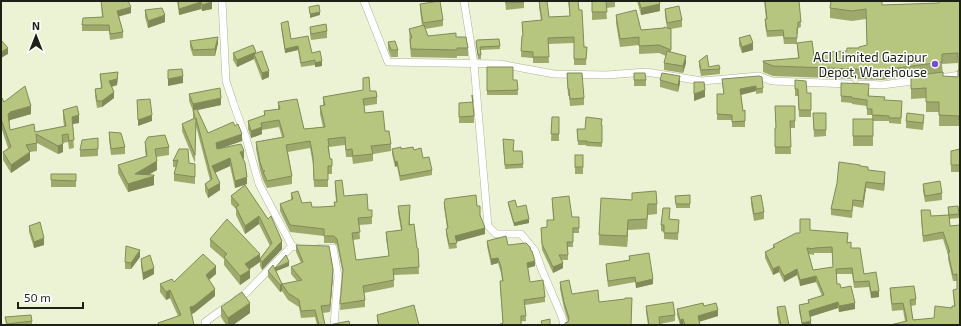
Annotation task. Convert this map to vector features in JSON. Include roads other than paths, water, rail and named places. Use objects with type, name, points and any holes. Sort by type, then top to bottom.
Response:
[{"type":"street","points":[[222,1],[226,81],[246,138],[259,184],[292,246]]},
{"type":"street","points":[[364,1],[388,62],[500,64],[554,74],[607,75],[646,72],[702,81],[759,76],[772,81],[882,85],[960,75]]},
{"type":"street","points":[[464,1],[474,64],[488,226],[496,234],[521,234],[535,251],[564,325]]},
{"type":"street","points":[[207,325],[206,322],[246,293],[292,246],[332,248],[338,276],[334,325]]},
{"type":"place","name":"ACI Limited Gazipur Depot, Warehouse","points":[[935,64]]}]
